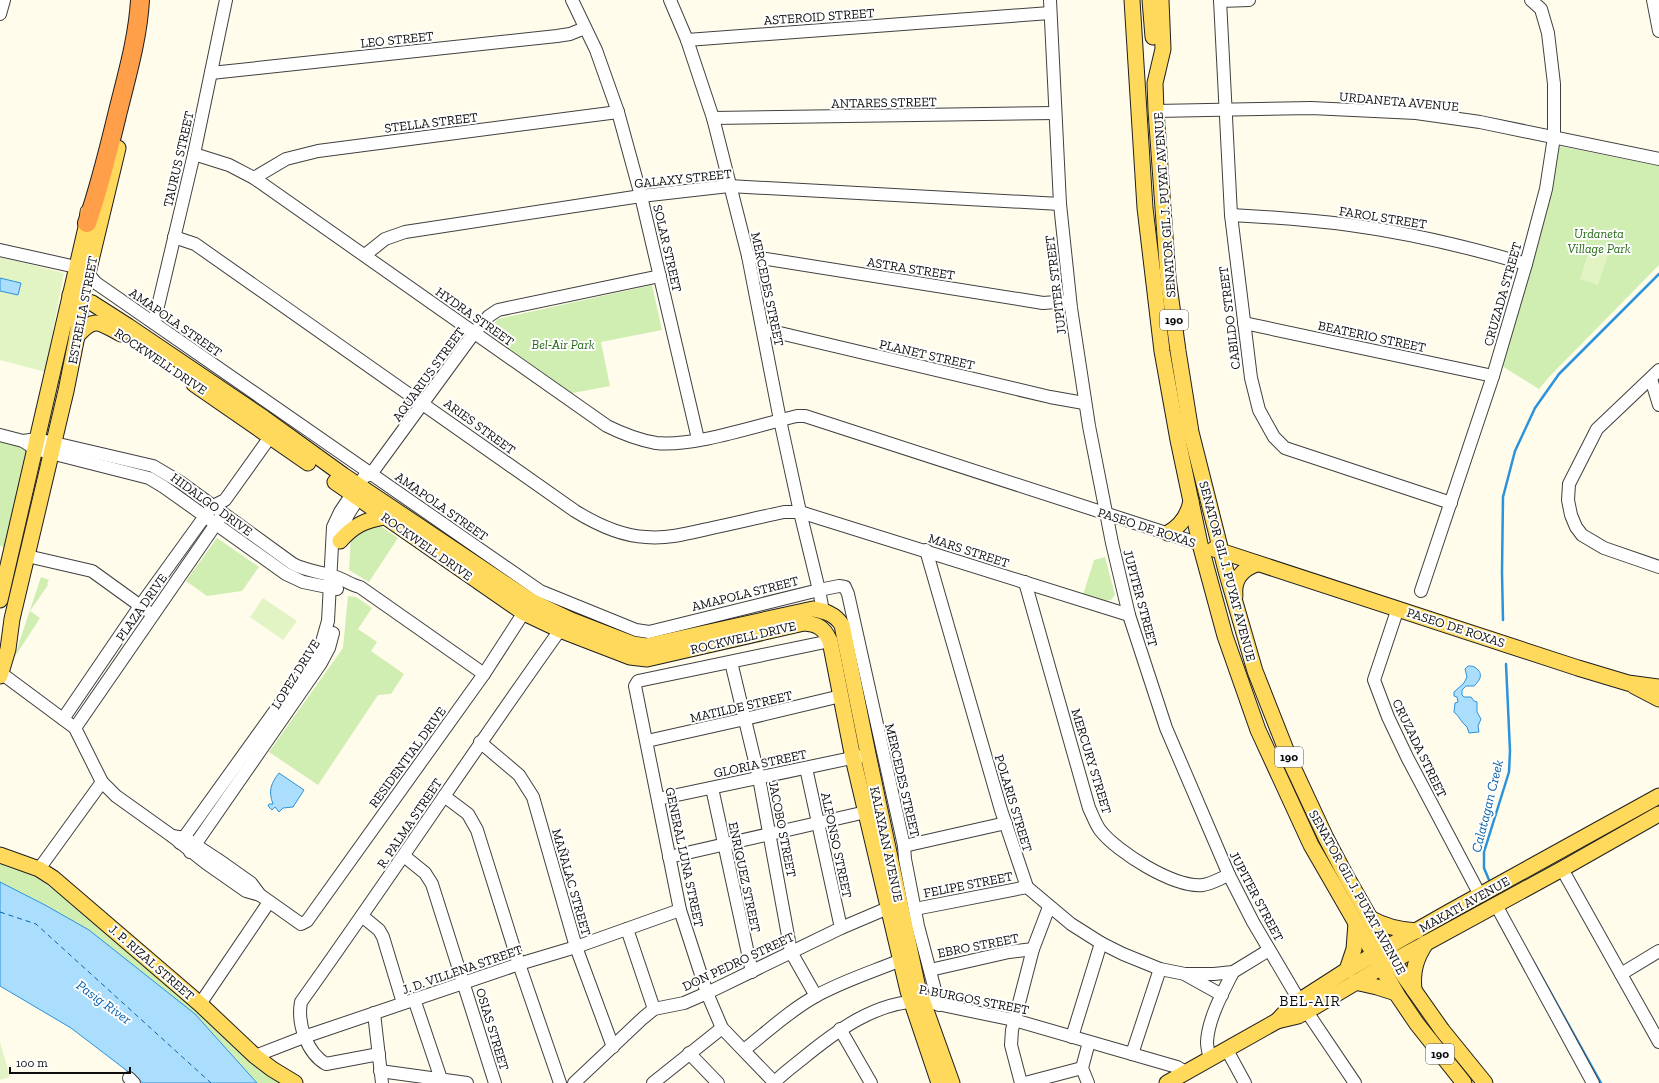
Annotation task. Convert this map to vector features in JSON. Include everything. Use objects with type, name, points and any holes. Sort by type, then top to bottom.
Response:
[{"type":"highway","points":[[87,223],[97,195],[129,69],[136,36],[140,0]]},
{"type":"main road","name":"ESTRELLA STREET","points":[[85,271],[88,201],[121,68],[134,0]]},
{"type":"main road","name":"ESTRELLA STREET","points":[[0,600],[31,443],[85,271],[136,70],[147,0]]},
{"type":"main road","name":"SENATOR GIL J. PUYAT AVENUE","points":[[1132,0],[1135,51],[1138,71],[1145,208],[1162,351],[1178,440],[1200,544],[1225,636],[1258,730],[1311,845],[1356,924],[1414,990],[1442,1030],[1485,1083]]},
{"type":"main road","points":[[1138,0],[1146,28],[1155,83]]},
{"type":"main road","points":[[1138,71],[1150,0]]},
{"type":"main road","name":"SENATOR GIL J. PUYAT AVENUE","points":[[1161,0],[1164,49],[1155,83],[1168,278],[1191,432],[1221,551],[1255,671],[1292,765],[1326,838],[1370,918],[1396,993],[1417,1024],[1464,1083]]},
{"type":"main road","points":[[85,271],[95,291],[125,330]]},
{"type":"main road","name":"ESTRELLA STREET","points":[[0,674],[2,646],[12,618],[28,556],[66,391],[77,336],[75,301]]},
{"type":"main road","name":"ROCKWELL DRIVE","points":[[75,301],[125,330],[560,630],[630,657],[648,659],[804,623],[819,626],[828,636]]},
{"type":"main road","points":[[77,336],[87,325],[96,323],[125,330]]},
{"type":"main road","name":"ROCKWELL DRIVE","points":[[358,492],[384,517],[528,607],[571,620],[640,646],[646,646],[813,609],[829,613]]},
{"type":"main road","points":[[1168,533],[1175,529],[1185,518],[1188,513],[1191,500]]},
{"type":"main road","points":[[340,540],[359,524],[371,519],[384,517]]},
{"type":"main road","name":"PASEO DE ROXAS","points":[[1200,544],[1257,564],[1628,683],[1657,690]]},
{"type":"main road","points":[[1235,600],[1235,587],[1239,575],[1250,566],[1257,564]]},
{"type":"main road","name":"KALAYAAN AVENUE","points":[[829,613],[828,636],[841,696],[861,756],[918,988],[917,1001],[939,1083]]},
{"type":"main road","name":"KALAYAAN AVENUE","points":[[829,613],[842,625],[861,756],[866,812],[901,960],[952,1083]]},
{"type":"main road","name":"MAKATI AVENUE","points":[[1167,1083],[1277,1022],[1298,1016],[1303,1006],[1384,957],[1417,930],[1659,796]]},
{"type":"main road","name":"MAKATI AVENUE","points":[[1384,957],[1426,943],[1659,814]]},
{"type":"main road","name":"J. P. RIZAL STREET","points":[[0,855],[39,869],[53,878],[200,1004],[255,1056],[272,1069],[295,1083]]},
{"type":"main road","points":[[1370,918],[1390,928],[1417,930]]},
{"type":"main road","points":[[1356,924],[1351,976],[1396,993]]},
{"type":"main road","points":[[1414,990],[1413,973],[1415,964],[1419,953],[1426,943]]},
{"type":"street","points":[[0,14],[4,0]]},
{"type":"street","name":"TAURUS STREET","points":[[154,323],[194,154],[226,0]]},
{"type":"street","name":"SOLAR STREET","points":[[572,0],[596,50],[618,112],[641,196],[698,440]]},
{"type":"street","name":"MERCEDES STREET","points":[[670,0],[687,40],[713,118],[729,186],[748,256],[780,420],[800,512],[819,590],[830,602],[829,613]]},
{"type":"street","name":"JUPITER STREET","points":[[1050,0],[1060,204],[1070,301],[1084,403],[1129,615],[1166,728],[1229,875],[1269,950],[1303,1006],[1355,1083]]},
{"type":"street","points":[[1220,0],[1249,0]]},
{"type":"street","name":"CABILDO STREET","points":[[1220,0],[1232,216],[1252,389],[1259,410],[1274,437],[1285,448],[1451,503]]},
{"type":"street","name":"CRUZADA STREET","points":[[1421,591],[1493,376],[1526,264],[1546,189],[1554,137],[1554,84],[1548,33],[1541,9],[1531,0]]},
{"type":"street","points":[[1653,0],[1659,31]]},
{"type":"street","name":"ASTEROID STREET","points":[[687,40],[1050,13]]},
{"type":"street","name":"LEO STREET","points":[[211,73],[557,36],[570,34],[586,28]]},
{"type":"street","name":"URDANETA AVENUE","points":[[1156,111],[1311,108],[1416,114],[1480,122],[1658,156]]},
{"type":"street","name":"STELLA STREET","points":[[254,178],[286,158],[318,151],[618,112]]},
{"type":"street","name":"ANTARES STREET","points":[[713,118],[1055,113]]},
{"type":"street","name":"HYDRA STREET","points":[[194,154],[229,165],[254,178],[608,426],[622,433],[637,439],[657,443],[677,442],[698,440],[780,420]]},
{"type":"street","name":"GALAXY STREET","points":[[365,255],[385,239],[405,232],[641,196],[729,186],[1060,204]]},
{"type":"street","name":"FAROL STREET","points":[[1232,216],[1291,218],[1410,234],[1468,247],[1526,264]]},
{"type":"street","name":"ARIES STREET","points":[[174,237],[195,244],[424,404],[575,512],[604,526],[624,534],[645,537],[663,537],[684,534],[784,512],[800,512]]},
{"type":"street","points":[[0,250],[85,271]]},
{"type":"street","name":"ASTRA STREET","points":[[748,256],[1043,303],[1070,301]]},
{"type":"street","name":"AMAPOLA STREET","points":[[85,271],[96,284],[540,591],[636,630],[649,632],[819,590]]},
{"type":"street","name":"AQUARIUS STREET","points":[[358,492],[370,481],[371,474],[424,404],[474,333],[489,316],[498,310],[660,276]]},
{"type":"street","name":"BEATERIO STREET","points":[[1244,323],[1493,376]]},
{"type":"street","name":"PLANET STREET","points":[[763,329],[1050,397],[1084,403]]},
{"type":"street","points":[[1655,375],[1659,405]]},
{"type":"street","points":[[1655,375],[1622,404],[1597,429],[1569,484],[1568,500],[1571,515],[1576,527],[1582,535],[1604,548],[1659,567]]},
{"type":"street","name":"PASEO DE ROXAS","points":[[780,420],[797,416],[805,416],[1200,544]]},
{"type":"street","name":"PLAZA DRIVE","points":[[75,728],[216,524],[218,510],[274,432]]},
{"type":"street","points":[[0,435],[52,448]]},
{"type":"street","name":"HIDALGO DRIVE","points":[[52,448],[153,466],[180,482],[293,564],[315,572],[335,583]]},
{"type":"street","name":"HIDALGO DRIVE","points":[[52,448],[149,478],[286,574],[303,582],[335,583]]},
{"type":"street","name":"LOPEZ DRIVE","points":[[193,848],[321,663],[332,639],[335,583],[340,540],[344,521],[358,492]]},
{"type":"street","name":"LOPEZ DRIVE","points":[[179,839],[318,651],[328,621],[335,583],[334,527],[340,512],[358,492]]},
{"type":"street","name":"PLAZA DRIVE","points":[[63,719],[140,606],[205,516],[218,510]]},
{"type":"street","name":"MARS STREET","points":[[800,512],[926,550],[1129,615]]},
{"type":"street","name":"POLARIS STREET","points":[[926,550],[1006,823],[1027,887],[1071,924],[1123,954],[1160,969],[1185,974],[1214,974],[1233,972],[1269,950]]},
{"type":"street","points":[[28,556],[92,571],[152,615]]},
{"type":"street","name":"MERCURY STREET","points":[[1025,582],[1090,808],[1100,830],[1113,844],[1132,858],[1166,876],[1183,882],[1203,885],[1229,875]]},
{"type":"street","points":[[335,583],[349,584],[360,587],[371,593],[484,674]]},
{"type":"street","name":"MERCEDES STREET","points":[[819,590],[839,586],[845,588],[848,594],[904,846],[905,859],[915,910],[939,1005]]},
{"type":"street","name":"RESIDENTIAL DRIVE","points":[[264,898],[301,924],[307,921],[484,674],[528,607]]},
{"type":"street","name":"CRUZADA STREET","points":[[1398,608],[1374,680],[1388,717],[1407,757],[1480,895]]},
{"type":"street","name":"R. PALMA STREET","points":[[304,1037],[300,1010],[301,1002],[404,856],[480,742],[560,630]]},
{"type":"street","points":[[732,662],[828,636]]},
{"type":"street","name":"GENERAL LUNA STREET","points":[[732,662],[638,681],[636,683],[680,910],[707,994],[722,1028],[774,1083]]},
{"type":"street","name":"JACOBO STREET","points":[[732,662],[759,778],[791,952],[816,996]]},
{"type":"street","points":[[0,674],[75,728],[102,782],[116,796],[179,839],[251,883],[264,898],[200,1004]]},
{"type":"street","name":"MATILDE STREET","points":[[647,741],[745,720],[841,696]]},
{"type":"street","name":"MAÑALAC STREET","points":[[480,742],[519,775],[533,797],[576,947],[613,1047]]},
{"type":"street","name":"GLORIA STREET","points":[[658,799],[861,756]]},
{"type":"street","name":"ALFONSO STREET","points":[[806,768],[841,928]]},
{"type":"street","points":[[39,869],[102,782]]},
{"type":"street","name":"ENRIQUEZ STREET","points":[[712,788],[723,845],[752,972]]},
{"type":"street","points":[[444,796],[468,814],[477,830],[519,964],[560,1083]]},
{"type":"street","points":[[669,857],[866,812]]},
{"type":"street","points":[[904,846],[1006,823]]},
{"type":"street","name":"OSIAS STREET","points":[[404,856],[425,874],[432,884],[465,982],[495,1083]]},
{"type":"street","points":[[1562,869],[1621,974],[1654,1021],[1659,1042]]},
{"type":"street","name":"FELIPE STREET","points":[[915,910],[1027,887]]},
{"type":"street","points":[[1503,901],[1593,1083]]},
{"type":"street","points":[[1021,1083],[1011,1045],[1012,1030],[1033,949],[1049,907]]},
{"type":"street","name":"DON PEDRO STREET","points":[[574,1083],[654,1010],[684,1003],[707,994],[841,928],[888,908]]},
{"type":"street","name":"J. D. VILLENA STREET","points":[[255,1056],[304,1037],[519,964],[576,947],[680,910]]},
{"type":"street","points":[[362,916],[379,930],[383,937],[441,1079]]},
{"type":"street","points":[[628,929],[654,1010]]},
{"type":"street","points":[[1072,1037],[1102,943]]},
{"type":"street","name":"EBRO STREET","points":[[930,970],[1009,952],[1033,949]]},
{"type":"street","points":[[1621,974],[1659,951]]},
{"type":"street","points":[[744,1050],[803,1004],[816,996],[869,972],[901,960]]},
{"type":"street","points":[[1132,1054],[1160,969]]},
{"type":"street","points":[[1210,1060],[1207,1043],[1208,1031],[1222,994],[1233,972]]},
{"type":"street","name":"POLARIS STREET","points":[[1185,974],[1222,994]]},
{"type":"street","name":"P. BURGOS STREET","points":[[774,1083],[840,1029],[874,1011],[917,1001],[1014,1020],[1177,1067],[1187,1073]]},
{"type":"street","points":[[374,1013],[381,1077],[441,1079],[466,1083]]},
{"type":"street","points":[[654,1083],[689,1053],[722,1028]]},
{"type":"street","points":[[840,1029],[871,1083]]},
{"type":"street","points":[[304,1037],[315,1056],[326,1064],[379,1054]]},
{"type":"street","points":[[1088,1083],[1082,1068],[1089,1042]]},
{"type":"street","points":[[1227,1050],[1245,1083]]},
{"type":"street","points":[[689,1053],[718,1083]]},
{"type":"street","points":[[1025,1083],[1082,1068]]},
{"type":"green space","name":"Urdaneta Village Park","points":[[1559,146],[1659,166],[1659,265],[1539,389],[1502,366],[1551,191]]},
{"type":"green space","points":[[1591,246],[1609,252],[1598,285],[1580,279]]},
{"type":"green space","points":[[0,257],[64,273],[45,372],[0,360]]},
{"type":"green space","name":"Bel-Air Park","points":[[652,285],[662,330],[601,342],[610,386],[568,394],[484,335],[498,319]]},
{"type":"green space","points":[[0,440],[28,446],[4,547],[0,546]]},
{"type":"green space","points":[[367,517],[398,538],[369,582],[349,570],[351,534]]},
{"type":"green space","points":[[217,538],[259,567],[242,591],[207,596],[186,581]]},
{"type":"green space","points":[[1105,557],[1115,595],[1111,600],[1105,601],[1083,595],[1094,560]]},
{"type":"green space","points":[[41,577],[49,580],[48,585],[30,611],[40,618],[14,658]]},
{"type":"green space","points":[[348,596],[356,597],[372,608],[358,629],[377,642],[371,651],[404,674],[391,694],[378,695],[318,785],[269,752],[343,648]]},
{"type":"green space","points":[[263,598],[297,621],[283,640],[250,617]]},
{"type":"green space","points":[[0,861],[38,878],[83,913],[196,1007],[248,1060],[284,1083],[257,1083],[195,1014],[89,930],[0,882]]},
{"type":"green space","points":[[0,1042],[10,1077],[0,1080]]},
{"type":"water","points":[[0,278],[21,283],[18,295],[0,291]]},
{"type":"water","points":[[1468,666],[1473,666],[1476,668],[1480,673],[1480,676],[1479,680],[1474,686],[1466,686],[1462,690],[1462,695],[1464,697],[1471,697],[1477,702],[1477,712],[1481,719],[1478,726],[1479,732],[1469,733],[1467,727],[1454,712],[1455,703],[1458,702],[1457,697],[1454,696],[1454,692],[1464,683],[1467,677],[1465,669]]},
{"type":"water","points":[[279,773],[304,790],[293,807],[283,808],[279,812],[275,807],[272,810],[268,806],[269,804],[273,804],[271,787]]},
{"type":"water","name":"Pasig River","points":[[0,882],[89,930],[195,1014],[257,1083],[143,1083],[71,1028],[0,986]]},
{"type":"waterway","points":[[1503,620],[1503,497],[1515,451],[1535,408],[1559,374],[1659,274]]},
{"type":"waterway","name":"Calatagan Creek","points":[[1489,880],[1484,868],[1484,852],[1509,772],[1510,751],[1506,664]]},
{"type":"waterway","name":"Calatagan Creek","points":[[1532,959],[1601,1083]]},
{"type":"ferry route","points":[[0,912],[36,924],[211,1083]]},
{"type":"district","name":"BEL-AIR","points":[[1310,1001]]}]
